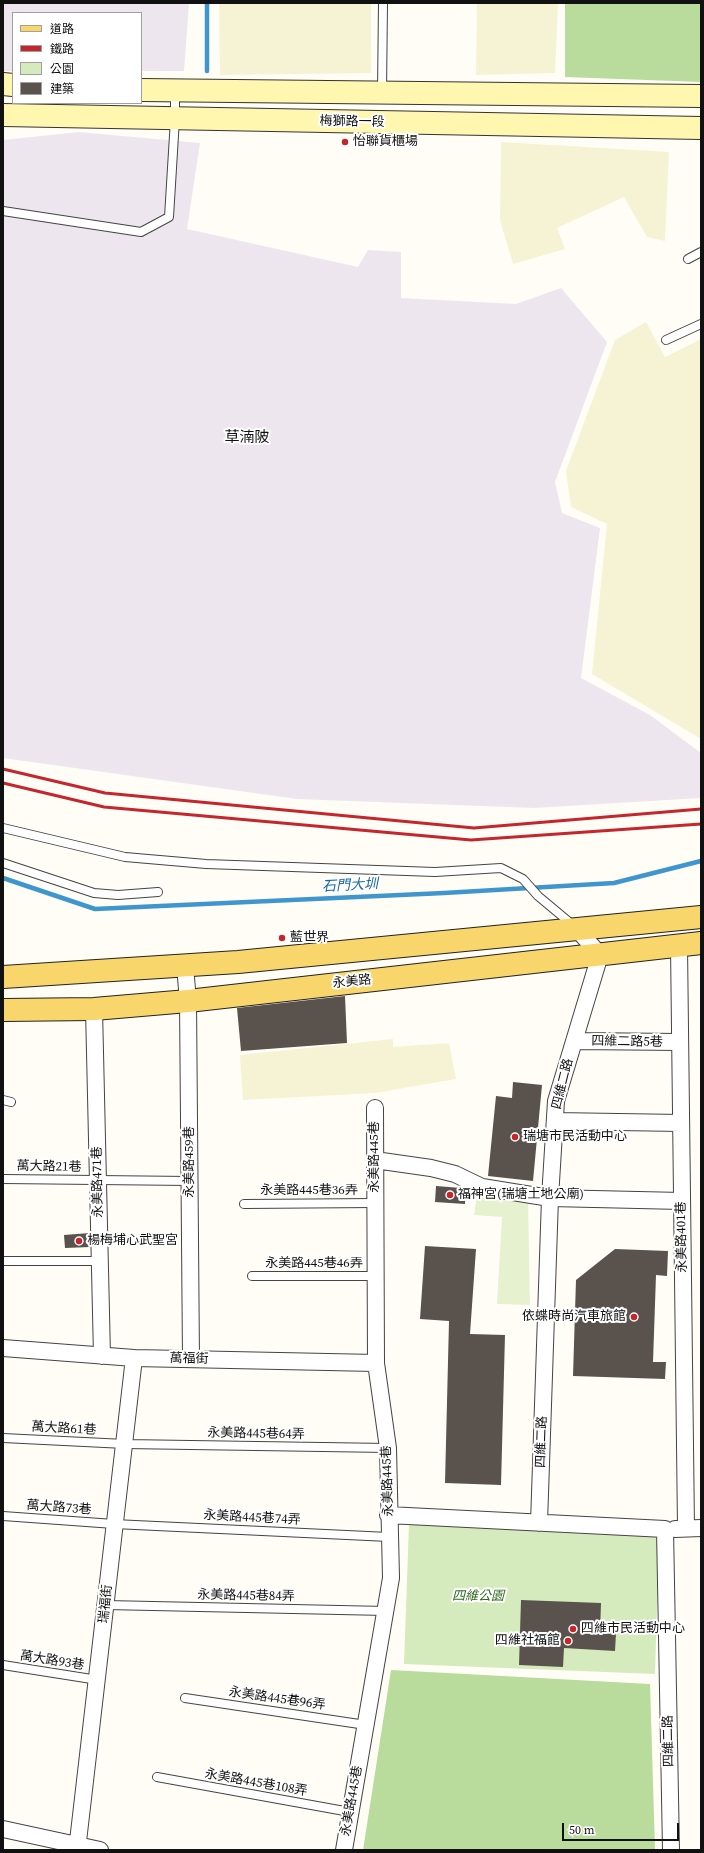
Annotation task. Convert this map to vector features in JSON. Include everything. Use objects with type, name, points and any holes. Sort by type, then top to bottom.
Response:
[{"type":"main road","points":[[3,977],[246,961],[701,917]]},
{"type":"main road","name":"永美路","points":[[3,1010],[94,1009],[188,1001],[701,943]]},
{"type":"street","points":[[142,90],[701,96]]},
{"type":"street","name":"梅獅路一段","points":[[3,115],[701,128]]},
{"type":"street","points":[[577,929],[600,955]]},
{"type":"street","name":"永美路401巷","points":[[679,946],[682,1201],[693,1528]]},
{"type":"street","name":"四維二路","points":[[539,1523],[550,1198],[556,1101],[600,955]]},
{"type":"street","name":"永美路459巷","points":[[184,966],[188,1001],[191,1359]]},
{"type":"street","name":"永美路471巷","points":[[94,1009],[102,1356]]},
{"type":"street","name":"四維二路5巷","points":[[574,1041],[680,1042]]},
{"type":"street","name":"永美路445巷","points":[[344,1850],[391,1578],[388,1515],[388,1448],[376,1363],[375,1108]]},
{"type":"street","points":[[555,1121],[681,1123]]},
{"type":"street","points":[[375,1160],[431,1168],[454,1174],[482,1187],[550,1198],[682,1201]]},
{"type":"street","name":"萬福街","points":[[3,1348],[134,1358],[376,1363]]},
{"type":"street","name":"瑞福街","points":[[78,1848],[134,1358]]},
{"type":"street","points":[[388,1515],[665,1529],[693,1528]]},
{"type":"street","name":"四維二路","points":[[665,1529],[671,1850]]},
{"type":"street","points":[[3,1829],[78,1848],[100,1850]]},
{"type":"lane","points":[[382,3],[382,93]]},
{"type":"lane","points":[[3,211],[141,232],[169,217],[175,119],[175,91]]},
{"type":"lane","points":[[688,259],[701,252]]},
{"type":"lane","points":[[666,340],[701,324]]},
{"type":"lane","points":[[3,828],[125,857],[206,864],[435,872],[501,868],[522,879],[538,896],[577,929]]},
{"type":"lane","points":[[3,863],[94,893],[118,895],[158,892]]},
{"type":"lane","name":"萬大路21巷","points":[[3,1179],[190,1181]]},
{"type":"lane","name":"永美路445巷36弄","points":[[244,1204],[375,1203]]},
{"type":"lane","points":[[3,1261],[100,1262]]},
{"type":"lane","name":"永美路445巷46弄","points":[[252,1276],[375,1276]]},
{"type":"lane","name":"萬大路61巷","points":[[3,1438],[125,1444]]},
{"type":"lane","name":"永美路445巷64弄","points":[[125,1444],[388,1448]]},
{"type":"lane","name":"萬大路73巷","points":[[3,1516],[114,1524]]},
{"type":"lane","name":"永美路445巷74弄","points":[[114,1524],[389,1537]]},
{"type":"lane","name":"永美路445巷84弄","points":[[106,1605],[386,1611]]},
{"type":"lane","name":"萬大路93巷","points":[[3,1665],[98,1680]]},
{"type":"lane","name":"永美路445巷96弄","points":[[185,1698],[366,1725]]},
{"type":"lane","name":"永美路445巷108弄","points":[[157,1777],[350,1812]]},
{"type":"shaded area","points":[[3,3],[189,3],[184,71],[142,71],[142,12],[12,12],[12,71],[3,71]]},
{"type":"shaded area","points":[[219,3],[371,3],[371,73],[220,75]]},
{"type":"shaded area","points":[[477,3],[558,3],[555,73],[476,75]]},
{"type":"shaded area","points":[[79,132],[200,143],[187,229],[358,267],[368,250],[401,252],[401,298],[516,304],[561,288],[607,342],[555,482],[562,513],[600,528],[581,678],[650,715],[701,753],[701,798],[534,808],[297,799],[3,758],[3,140]]},
{"type":"shaded area","points":[[501,142],[669,152],[665,241],[647,237],[624,197],[557,228],[565,249],[513,264],[500,220]]},
{"type":"shaded area","points":[[646,322],[665,357],[701,339],[701,739],[592,674],[607,524],[571,507],[566,471],[615,340]]},
{"type":"shaded area","points":[[393,1039],[393,1047],[449,1043],[456,1079],[375,1093],[243,1100],[240,1055]]},
{"type":"green space","points":[[565,3],[701,3],[701,82],[565,77]]},
{"type":"green space","points":[[477,1196],[528,1198],[530,1305],[497,1304],[502,1217],[474,1215]]},
{"type":"green space","name":"四維公園","points":[[409,1524],[659,1534],[655,1674],[404,1664]]},
{"type":"green space","points":[[391,1670],[650,1684],[655,1850],[363,1850]]},
{"type":"building","points":[[345,996],[347,1043],[241,1051],[237,1008]]},
{"type":"building","name":"瑞塘市民活動中心","points":[[513,1082],[542,1085],[533,1181],[488,1176],[496,1096],[512,1098]]},
{"type":"building","name":"福神宮(瑞塘土地公廟)","points":[[436,1186],[461,1188],[465,1190],[465,1204],[435,1202]]},
{"type":"building","name":"楊梅埔心武聖宮","points":[[90,1233],[90,1247],[65,1248],[64,1235]]},
{"type":"building","points":[[425,1246],[476,1249],[470,1334],[505,1335],[501,1485],[445,1483],[449,1321],[420,1319]]},
{"type":"building","name":"依蝶時尚汽車旅館","points":[[615,1249],[668,1251],[667,1276],[656,1275],[653,1362],[666,1362],[665,1379],[573,1376],[576,1280]]},
{"type":"building","name":"四維社福館","points":[[521,1600],[601,1603],[600,1633],[616,1633],[615,1651],[564,1648],[563,1667],[519,1665]]},
{"type":"waterway","points":[[207,3],[207,71]]},
{"type":"waterway","name":"石門大圳","points":[[3,878],[95,909],[444,893],[614,883],[701,861]]},
{"type":"railway","points":[[3,769],[105,793],[474,828],[701,809]]},
{"type":"railway","points":[[3,783],[104,807],[471,840],[701,824]]},
{"type":"place","name":"怡聯貨櫃場","points":[[345,142]]},
{"type":"place","name":"藍世界","points":[[282,938]]},
{"type":"place","name":"瑞塘市民活動中心","points":[[515,1137]]},
{"type":"place","name":"福神宮(瑞塘土地公廟)","points":[[450,1195]]},
{"type":"place","name":"楊梅埔心武聖宮","points":[[79,1241]]},
{"type":"place","name":"依蝶時尚汽車旅館","points":[[634,1317]]},
{"type":"place","name":"四維市民活動中心","points":[[573,1629]]},
{"type":"place","name":"四維社福館","points":[[568,1641]]},
{"type":"district","name":"草湳陂","points":[[247,438]]}]
